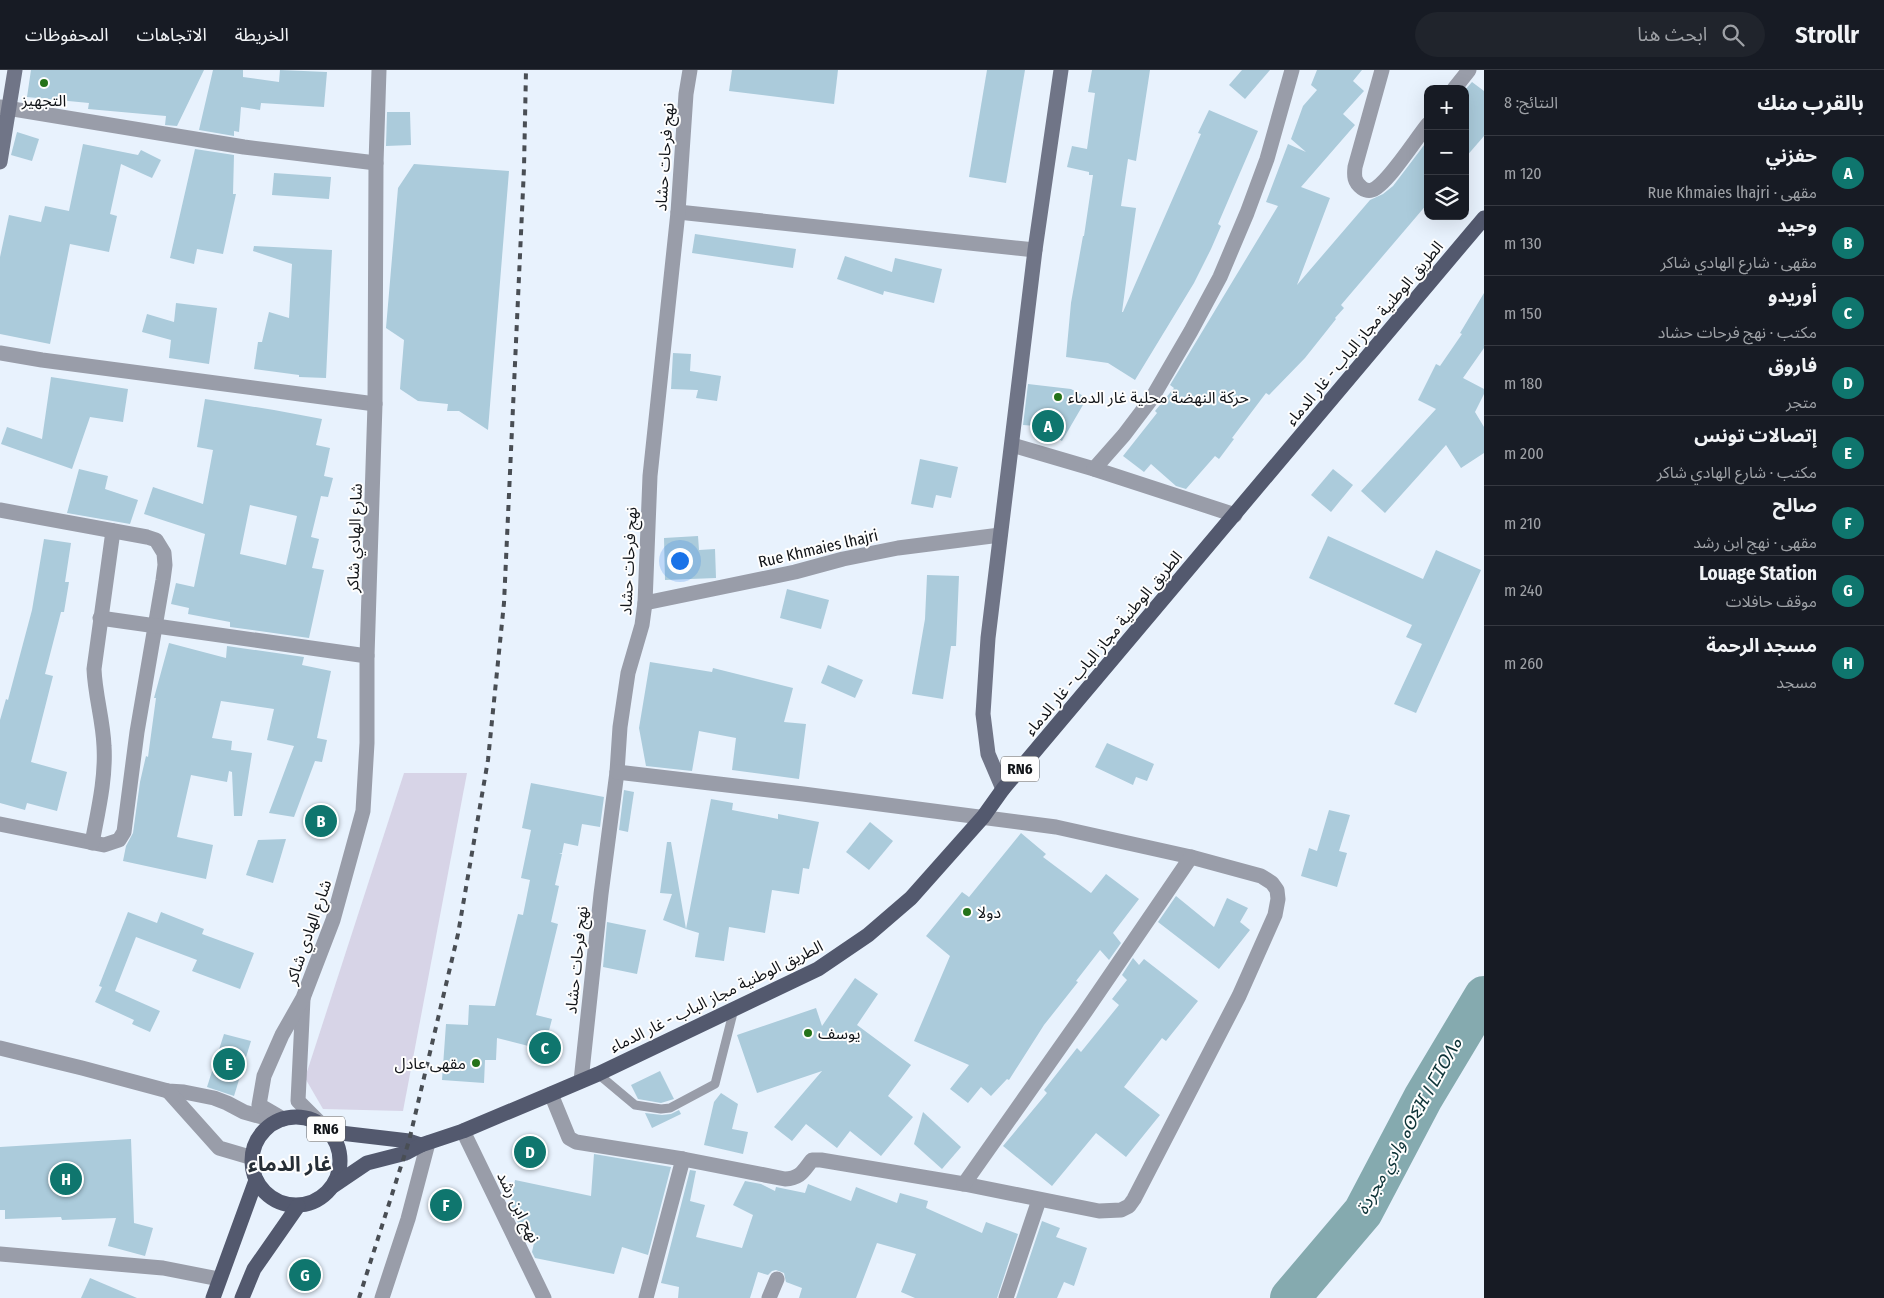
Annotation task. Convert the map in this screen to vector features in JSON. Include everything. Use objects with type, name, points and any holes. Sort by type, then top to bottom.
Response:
[{"type":"main road","name":"الطريق الوطنية مجاز الباب - غار الدماء","points":[[338,1183],[367,1163],[406,1153],[598,1074],[818,969],[868,935],[911,898],[983,817],[1003,789],[1484,218]]},
{"type":"main road","name":"RN6","points":[[281,1120],[310,1119],[332,1132],[424,1144]]},
{"type":"main road","points":[[213,1298],[256,1180],[253,1158],[255,1146],[268,1128],[281,1120]]},
{"type":"main road","name":"RN6","points":[[298,1206],[312,1203],[324,1196],[338,1183],[340,1156],[336,1142],[324,1127]]},
{"type":"main road","points":[[242,1298],[254,1269],[298,1206],[281,1203],[267,1194],[256,1180]]},
{"type":"street","points":[[0,162],[4,108],[15,70]]},
{"type":"street","name":"شارع الهادي شاكر","points":[[281,1120],[259,1105],[264,1076],[282,1035],[303,998],[332,920],[363,811],[366,778],[376,404],[376,163],[379,70]]},
{"type":"street","name":"نهج فرحات حشاد","points":[[581,1080],[601,894],[617,772],[620,727],[628,673],[642,625],[645,603],[650,476],[678,212],[686,94],[690,70]]},
{"type":"street","points":[[1003,789],[988,754],[983,714],[988,638],[1035,250],[1061,70]]},
{"type":"street","points":[[1094,469],[1124,435],[1152,398],[1220,277],[1247,213],[1267,158],[1292,70]]},
{"type":"street","points":[[1382,70],[1355,167],[1354,178],[1359,186],[1364,190],[1371,191],[1379,186],[1424,129]]},
{"type":"street","points":[[1457,85],[1468,70]]},
{"type":"street","points":[[4,108],[244,146],[376,163]]},
{"type":"street","points":[[678,212],[1035,250]]},
{"type":"street","points":[[0,353],[376,404]]},
{"type":"street","points":[[1012,445],[1094,469],[1235,515]]},
{"type":"street","points":[[0,510],[147,537],[156,540],[164,553],[165,565],[137,732],[124,832],[119,840],[104,845],[0,824]]},
{"type":"street","points":[[92,843],[103,782],[105,748],[95,688],[94,669],[113,531]]},
{"type":"street","name":"Rue Khmaies lhajri","points":[[645,603],[898,548],[1000,534]]},
{"type":"street","points":[[100,618],[368,656]]},
{"type":"street","points":[[552,1094],[567,1134],[572,1141],[683,1159],[785,1179],[795,1178],[802,1174],[812,1160],[821,1160],[964,1184],[1098,1211],[1122,1210],[1129,1206],[1134,1199],[1239,996],[1275,915],[1278,899],[1277,890],[1272,883],[1261,876],[1191,856],[1056,827],[617,772]]},
{"type":"street","points":[[964,1184],[1083,1015],[1191,856]]},
{"type":"street","name":"شارع الهادي شاكر","points":[[303,998],[298,1100],[324,1127]]},
{"type":"street","points":[[0,1048],[168,1091],[214,1098],[244,1112],[281,1120]]},
{"type":"street","points":[[168,1091],[219,1148],[253,1158]]},
{"type":"street","name":"نهج ابن رشد","points":[[463,1131],[544,1298]]},
{"type":"street","points":[[382,1298],[408,1218],[424,1144]]},
{"type":"street","points":[[646,1298],[683,1159]]},
{"type":"street","points":[[1006,1298],[1039,1200]]},
{"type":"street","points":[[0,1254],[163,1268],[219,1280]]},
{"type":"street","points":[[769,1298],[777,1279]]},
{"type":"lane","points":[[598,1074],[635,1105],[661,1109],[670,1108],[715,1084],[734,1009]]},
{"type":"shaded area","points":[[404,773],[467,773],[403,1111],[323,1109],[305,1078]]},
{"type":"building","points":[[31,70],[204,70],[177,126],[165,125],[166,116],[88,109],[89,103],[27,97]]},
{"type":"building","points":[[213,70],[243,70],[243,77],[279,82],[280,70],[327,72],[324,107],[261,103],[260,110],[241,107],[239,132],[234,131],[234,136],[199,130]]},
{"type":"building","points":[[732,70],[838,70],[834,104],[729,91]]},
{"type":"building","points":[[987,70],[1025,70],[1006,183],[969,177]]},
{"type":"building","points":[[1092,70],[1150,70],[1136,161],[1128,159],[1121,206],[1136,208],[1122,312],[1201,134],[1198,133],[1209,110],[1258,131],[1218,224],[1221,226],[1211,249],[1194,283],[1135,380],[1108,363],[1066,357],[1071,303],[1093,175],[1089,175],[1089,172],[1067,167],[1072,146],[1087,149],[1095,93],[1088,92]]},
{"type":"building","points":[[1242,70],[1270,70],[1245,99],[1229,85]]},
{"type":"building","points":[[1317,70],[1362,70],[1353,81],[1364,91],[1343,114],[1355,125],[1301,187],[1330,198],[1297,285],[1370,200],[1383,194],[1393,186],[1424,145],[1424,208],[1341,305],[1344,308],[1305,358],[1269,395],[1266,393],[1232,438],[1234,439],[1219,459],[1215,456],[1186,489],[1176,486],[1151,464],[1144,472],[1123,456],[1174,388],[1170,385],[1278,206],[1266,202],[1288,144],[1306,152],[1291,139],[1303,106],[1317,90],[1311,85]]},
{"type":"building","points":[[1472,82],[1484,91],[1484,136],[1469,153],[1469,130],[1469,85]]},
{"type":"building","points":[[387,112],[410,112],[411,145],[386,146]]},
{"type":"building","points":[[17,132],[39,139],[32,161],[11,155]]},
{"type":"building","points":[[83,144],[138,155],[141,150],[161,160],[152,178],[121,164],[110,214],[117,216],[109,252],[70,244],[50,344],[0,334],[0,257],[9,215],[41,222],[45,206],[69,211]]},
{"type":"building","points":[[195,149],[234,155],[233,194],[236,194],[223,254],[197,249],[194,264],[170,258]]},
{"type":"building","points":[[414,164],[509,171],[488,430],[459,411],[447,411],[448,404],[418,401],[400,389],[404,340],[386,328],[398,188]]},
{"type":"building","points":[[274,173],[331,177],[329,199],[272,195]]},
{"type":"building","points":[[695,234],[796,249],[793,268],[692,253]]},
{"type":"building","points":[[254,246],[332,250],[326,378],[299,377],[299,375],[254,369],[258,342],[262,342],[269,312],[289,318],[292,264],[253,251]]},
{"type":"building","points":[[845,256],[892,272],[895,258],[942,269],[934,303],[884,291],[883,295],[837,279]]},
{"type":"building","points":[[1484,293],[1484,348],[1463,378],[1484,389],[1484,394],[1475,412],[1484,427],[1484,453],[1461,468],[1446,445],[1385,513],[1361,491],[1436,409],[1418,400],[1436,364],[1440,366],[1462,334],[1460,333]]},
{"type":"building","points":[[176,303],[217,308],[209,364],[169,358],[171,340],[142,332],[147,314],[174,322]]},
{"type":"building","points":[[673,353],[691,354],[690,371],[721,376],[717,401],[696,398],[698,390],[671,389]]},
{"type":"building","points":[[51,377],[128,389],[123,422],[90,417],[72,469],[1,444],[7,427],[42,439]]},
{"type":"building","points":[[1028,384],[1071,389],[1087,398],[1062,441],[1036,426],[1023,425]]},
{"type":"building","points":[[205,399],[322,419],[316,445],[330,448],[324,476],[333,478],[328,497],[321,496],[311,537],[319,539],[312,568],[324,570],[309,638],[230,627],[230,622],[188,614],[189,608],[171,604],[176,583],[194,587],[205,534],[144,514],[153,487],[203,504],[213,450],[197,447]],"holes":[[[250,505],[297,516],[286,565],[240,554]]]},
{"type":"building","points":[[920,459],[958,467],[951,498],[936,495],[933,508],[911,504]]},
{"type":"building","points":[[79,469],[108,476],[105,489],[138,500],[130,524],[67,513]]},
{"type":"building","points":[[1333,469],[1353,485],[1331,512],[1311,495]]},
{"type":"building","points":[[698,536],[699,550],[715,549],[716,578],[665,580],[664,538]]},
{"type":"building","points":[[1328,536],[1423,579],[1436,550],[1481,570],[1416,713],[1394,704],[1422,644],[1406,637],[1412,625],[1309,578]]},
{"type":"building","points":[[44,539],[71,543],[65,582],[69,582],[64,612],[61,612],[45,674],[53,676],[31,762],[67,772],[57,811],[27,803],[25,810],[0,803],[0,720],[6,699],[8,700],[32,610]]},
{"type":"building","points":[[927,575],[959,576],[956,646],[951,646],[943,699],[912,694],[925,619]]},
{"type":"building","points":[[787,589],[829,600],[821,629],[780,618]]},
{"type":"building","points":[[169,643],[226,658],[227,646],[304,657],[302,665],[331,671],[317,738],[327,740],[322,762],[315,761],[294,817],[269,813],[294,746],[267,740],[274,709],[221,701],[212,738],[232,741],[231,750],[252,753],[242,816],[234,816],[232,772],[229,771],[227,782],[191,775],[177,837],[213,845],[206,879],[123,861],[126,846],[133,833],[140,782],[146,756],[148,757],[156,698],[154,698]]},
{"type":"building","points":[[650,662],[712,672],[713,668],[793,688],[784,722],[806,724],[799,779],[732,770],[736,738],[699,731],[692,771],[646,766],[639,728]]},
{"type":"building","points":[[828,665],[863,680],[855,698],[821,683]]},
{"type":"building","points":[[1107,743],[1154,764],[1147,781],[1136,777],[1133,785],[1095,767]]},
{"type":"building","points":[[531,783],[604,797],[600,827],[582,824],[578,846],[564,843],[562,853],[559,854],[562,854],[555,885],[559,886],[551,922],[558,924],[536,1015],[552,1019],[544,1050],[497,1038],[496,1060],[485,1060],[484,1083],[442,1080],[446,1024],[468,1025],[469,1005],[495,1006],[518,914],[523,915],[530,880],[521,878],[531,830],[522,828]]},
{"type":"building","points":[[624,790],[634,792],[628,832],[619,830]]},
{"type":"building","points":[[711,799],[733,803],[732,810],[778,819],[778,814],[819,822],[809,869],[803,868],[799,894],[772,890],[765,933],[729,927],[724,961],[695,957],[699,933],[686,929]]},
{"type":"building","points":[[1329,810],[1350,815],[1339,851],[1347,853],[1337,887],[1301,876],[1309,848],[1317,851]]},
{"type":"building","points":[[870,822],[893,841],[869,870],[846,852]]},
{"type":"building","points":[[1021,833],[1046,854],[1043,857],[1091,893],[1106,874],[1139,899],[1113,933],[1121,943],[1109,960],[1100,950],[1076,981],[1078,982],[1044,1025],[1009,1080],[1007,1079],[991,1096],[981,1087],[968,1103],[950,1089],[969,1065],[914,1041],[950,956],[926,936],[962,892],[969,897]]},
{"type":"building","points":[[286,839],[273,883],[246,875],[258,840]]},
{"type":"building","points":[[667,842],[671,842],[686,929],[663,920],[672,894],[660,893]]},
{"type":"building","points":[[1176,896],[1214,927],[1227,898],[1248,908],[1240,922],[1250,930],[1219,969],[1158,922]]},
{"type":"building","points":[[128,912],[157,923],[161,912],[204,929],[202,934],[254,953],[240,989],[192,971],[197,960],[136,937],[115,991],[160,1011],[150,1032],[132,1024],[134,1020],[95,1002],[102,987],[99,986]]},
{"type":"building","points":[[607,922],[646,930],[637,974],[603,967]]},
{"type":"building","points":[[1133,958],[1139,965],[1144,959],[1198,1001],[1166,1041],[1162,1038],[1124,1087],[1160,1115],[1126,1157],[1096,1133],[1052,1186],[1003,1146],[1047,1093],[1044,1090],[1077,1048],[1081,1052],[1119,1005],[1112,999],[1127,980],[1122,975]]},
{"type":"building","points":[[855,978],[878,994],[857,1025],[911,1065],[888,1096],[913,1117],[881,1156],[850,1131],[837,1148],[806,1124],[792,1141],[774,1127],[822,1071],[757,1093],[737,1035],[816,1008],[822,1026]]},
{"type":"building","points":[[224,1034],[251,1041],[234,1096],[207,1087]]},
{"type":"building","points":[[660,1071],[674,1099],[661,1103],[638,1099],[631,1085]]},
{"type":"building","points":[[721,1093],[738,1104],[732,1129],[748,1132],[743,1154],[704,1145],[714,1102]]},
{"type":"building","points":[[679,1110],[681,1114],[652,1128],[645,1113],[662,1115],[671,1114]]},
{"type":"building","points":[[923,1112],[961,1147],[942,1169],[914,1144]]},
{"type":"building","points":[[131,1139],[134,1223],[153,1228],[145,1256],[108,1246],[116,1218],[62,1220],[61,1217],[5,1219],[5,1210],[0,1210],[0,1147]]},
{"type":"building","points":[[594,1154],[671,1167],[648,1255],[622,1247],[614,1274],[535,1258],[532,1252],[534,1243],[527,1242],[510,1206],[515,1180],[591,1196]]},
{"type":"building","points":[[690,1170],[696,1171],[690,1201],[705,1205],[696,1237],[742,1248],[753,1215],[733,1205],[745,1181],[761,1184],[775,1191],[776,1187],[805,1193],[808,1184],[851,1201],[856,1187],[897,1203],[900,1193],[928,1201],[926,1208],[982,1233],[986,1222],[1018,1234],[997,1298],[915,1298],[901,1292],[916,1254],[877,1243],[856,1298],[799,1298],[802,1288],[786,1282],[784,1273],[776,1270],[768,1275],[758,1272],[750,1298],[678,1298],[679,1287],[661,1283]]},
{"type":"building","points":[[1042,1221],[1060,1228],[1056,1237],[1087,1248],[1074,1286],[1064,1282],[1057,1298],[1016,1298]]},
{"type":"building","points":[[90,1278],[137,1298],[81,1298]]},
{"type":"waterway","name":"وادي مجردة ⴰⵙⵉⴼ ⵏ ⵎⵊⵔⴷⴰ","points":[[1290,1298],[1363,1212],[1423,1098],[1484,996]]},
{"type":"railway","points":[[359,1298],[409,1141],[458,934],[488,760],[504,603],[524,168],[526,70]]},
{"type":"place","name":"التجهيز","points":[[44,83]]},
{"type":"place","name":"حركة النهضة محلية غار الدماء","points":[[1058,397]]},
{"type":"place","name":"حفزني","points":[[1048,426]]},
{"type":"place","name":"وحيد","points":[[321,821]]},
{"type":"place","name":"دولا","points":[[967,912]]},
{"type":"place","name":"يوسف","points":[[808,1033]]},
{"type":"place","name":"أوريدو","points":[[545,1048]]},
{"type":"place","name":"مقهى عادل","points":[[476,1063]]},
{"type":"place","name":"إتصالات تونس","points":[[229,1064]]},
{"type":"place","name":"فاروق","points":[[530,1152]]},
{"type":"place","name":"مسجد الرحمة","points":[[66,1179]]},
{"type":"place","name":"صالح","points":[[446,1205]]},
{"type":"place","name":"Louage Station","points":[[305,1275]]},
{"type":"district","name":"غار الدماء","points":[[290,1164]]}]
